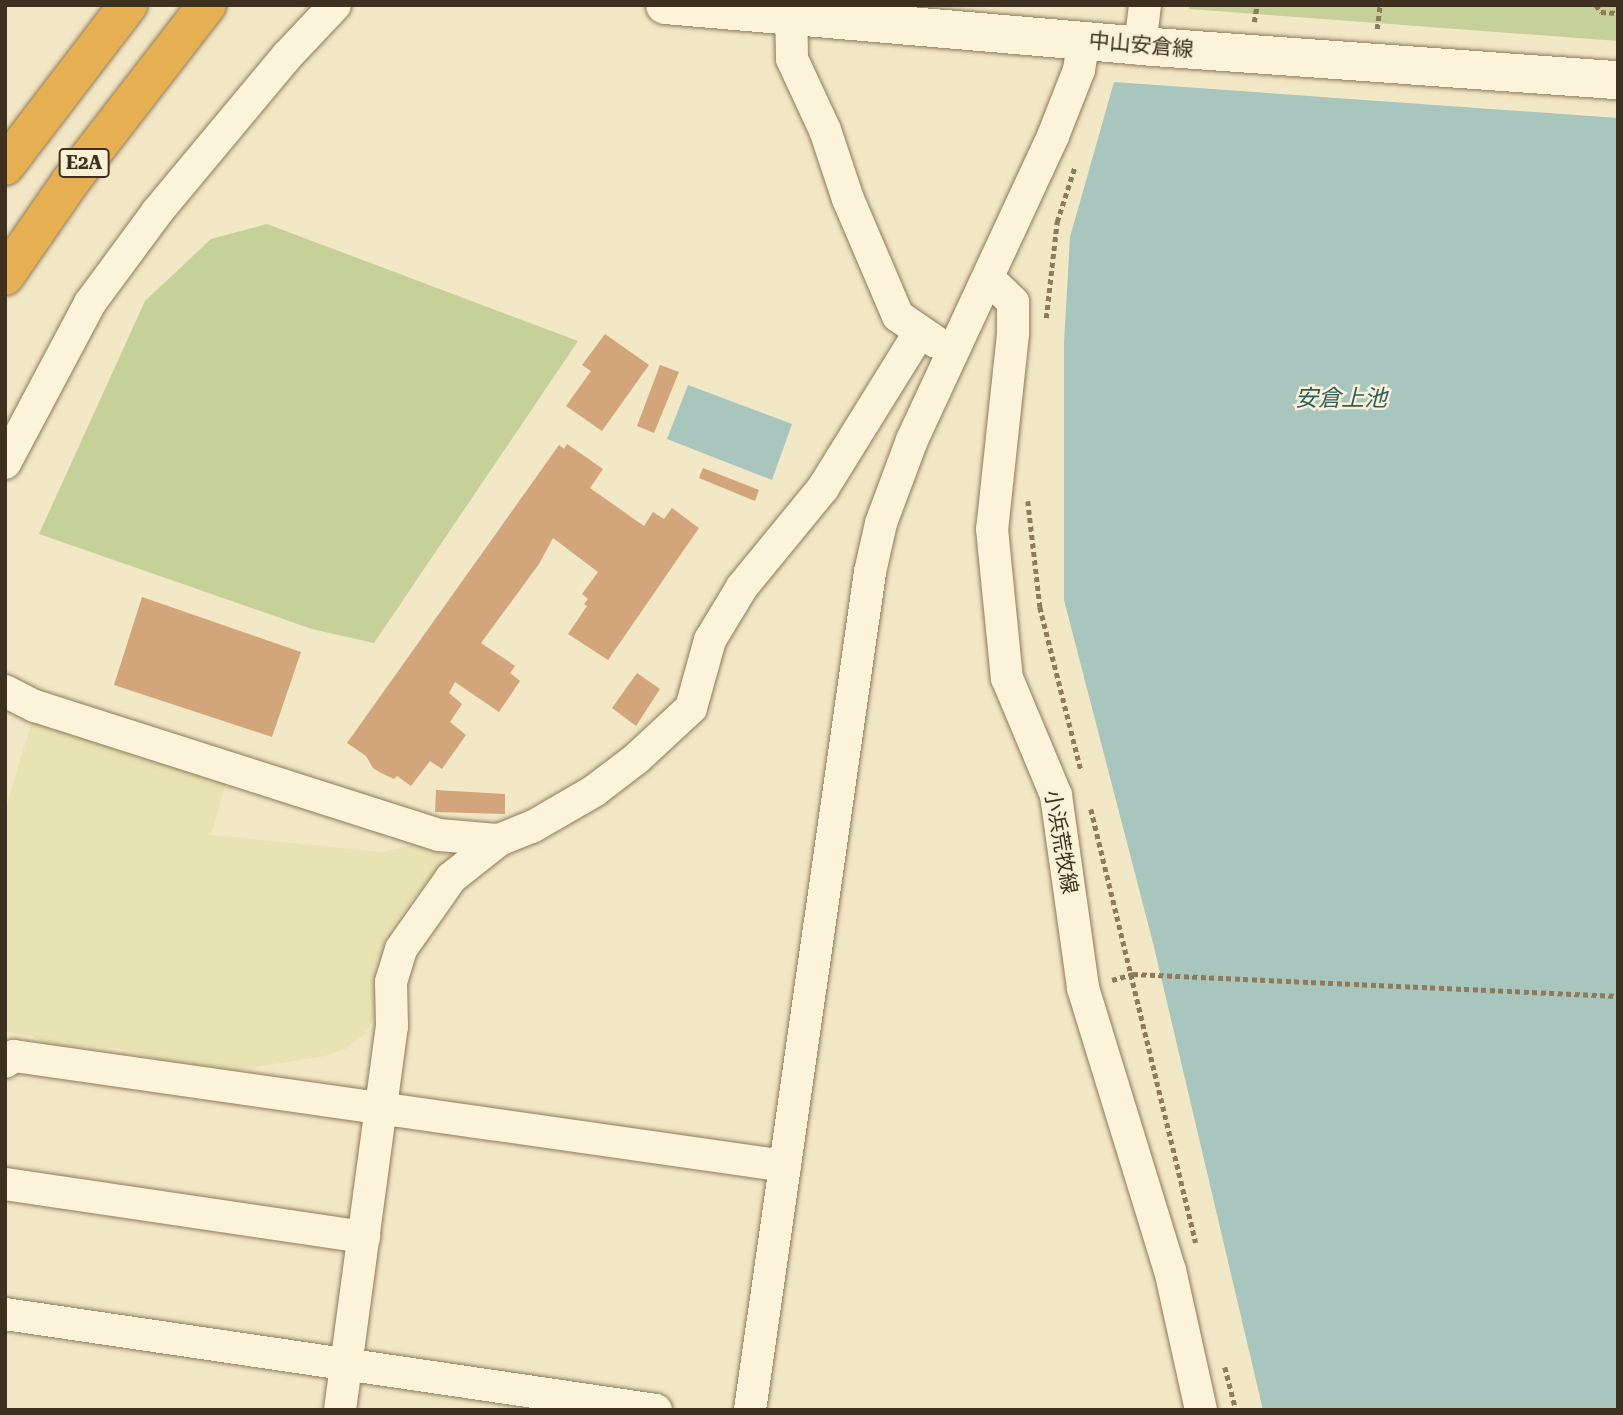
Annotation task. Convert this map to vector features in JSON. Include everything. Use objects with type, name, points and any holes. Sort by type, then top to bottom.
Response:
[{"type":"highway","name":"E2A","points":[[5,166],[128,5]]},
{"type":"highway","name":"E2A","points":[[5,276],[70,182],[167,53],[207,5]]},
{"type":"street","points":[[5,463],[90,303],[158,212],[287,56],[335,5]]},
{"type":"street","name":"中山安倉線","points":[[665,5],[791,10],[1140,46],[1618,80]]},
{"type":"street","points":[[1140,46],[1145,5]]},
{"type":"street","points":[[791,10],[792,59],[825,130],[848,199],[898,316],[919,333],[953,350]]},
{"type":"street","points":[[750,1410],[870,572],[886,511],[912,440],[1053,136],[1079,70],[1084,40]]},
{"type":"street","name":"小浜荒牧線","points":[[988,278],[1013,302],[1013,334],[992,528],[1007,678],[1056,795],[1083,988],[1170,1270],[1201,1410]]},
{"type":"street","points":[[340,1410],[392,1026],[391,982],[401,949],[451,878],[499,840],[532,827],[594,791],[636,759],[691,708],[710,639],[742,587],[824,488],[919,333]]},
{"type":"street","points":[[5,691],[35,706],[439,835],[499,840]]},
{"type":"street","points":[[8,1055],[785,1166]]},
{"type":"street","points":[[5,1184],[363,1237]]},
{"type":"street","points":[[5,1314],[656,1410]]},
{"type":"path","points":[[1254,23],[1257,5]]},
{"type":"path","points":[[1377,31],[1380,5]]},
{"type":"path","points":[[1597,5],[1601,12],[1618,13]]},
{"type":"path","points":[[1046,319],[1057,222],[1077,159]]},
{"type":"path","points":[[1028,500],[1040,607],[1083,778]]},
{"type":"path","points":[[1090,804],[1198,1253]]},
{"type":"path","points":[[1133,974],[1618,996]]},
{"type":"path","points":[[1223,1357],[1236,1410]]},
{"type":"shaded area","points":[[33,718],[226,783],[211,835],[382,852],[413,845],[460,858],[418,892],[386,935],[375,969],[376,1015],[365,1034],[345,1049],[325,1056],[230,1071],[192,1069],[119,1048],[45,1045],[33,1036],[5,1031],[5,810]]},
{"type":"green space","points":[[1189,5],[1618,5],[1618,41],[1189,9]]},
{"type":"green space","points":[[267,224],[578,341],[374,643],[312,629],[39,534],[145,301],[211,239]]},
{"type":"water","name":"安倉上池","points":[[1114,82],[1618,118],[1618,1410],[1263,1410],[1153,943],[1064,600],[1064,343],[1070,237]]},
{"type":"water","points":[[688,385],[792,424],[772,480],[667,439]]},
{"type":"building","points":[[605,334],[649,365],[602,431],[566,406],[591,371],[582,365]]},
{"type":"building","points":[[660,365],[679,372],[654,433],[637,426]]},
{"type":"building","points":[[567,444],[603,469],[590,488],[644,526],[653,512],[664,519],[672,508],[699,528],[608,660],[568,634],[587,606],[584,604],[588,599],[582,594],[598,572],[553,538],[539,564],[481,643],[515,666],[510,673],[520,681],[499,712],[455,682],[449,693],[462,704],[450,722],[466,735],[442,769],[430,761],[411,786],[397,776],[394,779],[381,773],[373,768],[366,756],[347,743],[559,445],[564,449]]},
{"type":"building","points":[[703,468],[759,490],[755,501],[699,478]]},
{"type":"building","points":[[142,597],[301,652],[272,737],[114,685]]},
{"type":"building","points":[[637,673],[660,689],[636,726],[612,708]]},
{"type":"building","points":[[436,790],[505,794],[505,814],[435,812]]}]
